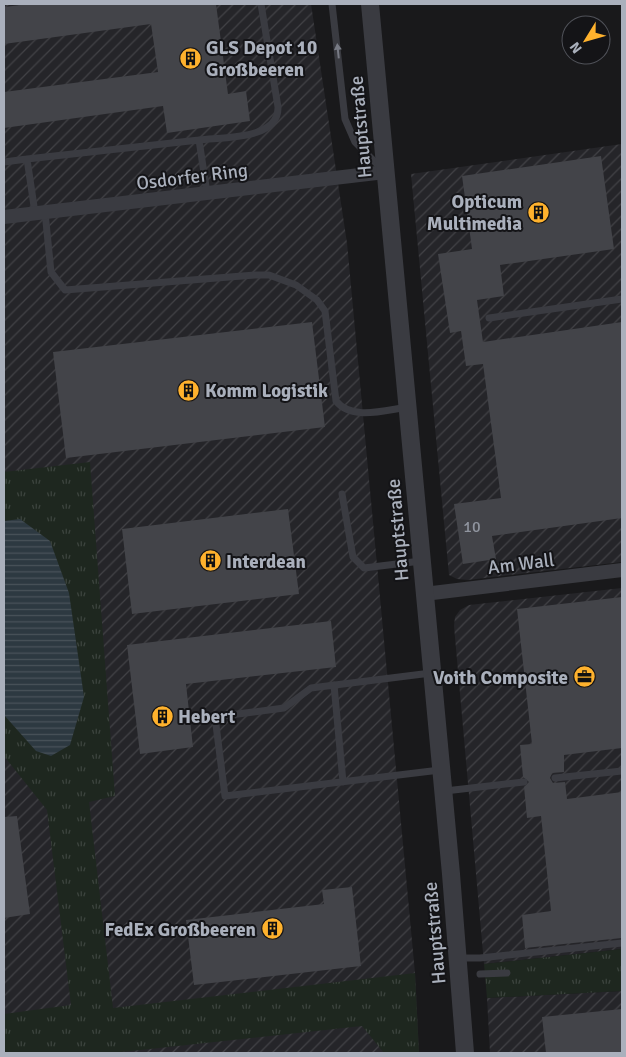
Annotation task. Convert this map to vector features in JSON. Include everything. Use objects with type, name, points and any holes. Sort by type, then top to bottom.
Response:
[{"type":"street","name":"Hauptstraße","points":[[370,4],[458,958],[465,1053]]},
{"type":"street","name":"Osdorfer Ring","points":[[4,216],[385,172]]},
{"type":"street","name":"Am Wall","points":[[424,594],[622,570]]},
{"type":"lane","points":[[4,162],[199,140],[262,132],[268,129],[277,118],[278,107],[261,4]]},
{"type":"lane","points":[[332,4],[345,119],[354,142],[385,172]]},
{"type":"lane","points":[[199,140],[207,193]]},
{"type":"lane","points":[[27,159],[40,212],[51,272],[65,290],[269,275],[309,293],[325,311],[336,401],[341,407],[348,412],[358,413],[408,407]]},
{"type":"lane","points":[[489,318],[622,299]]},
{"type":"lane","points":[[342,494],[353,558],[357,564],[364,568],[421,562]]},
{"type":"lane","points":[[431,672],[311,688],[284,708],[215,717],[225,796],[440,770]]},
{"type":"lane","points":[[334,685],[343,782]]},
{"type":"lane","points":[[555,778],[622,771]]},
{"type":"lane","points":[[442,791],[524,782]]},
{"type":"lane","points":[[458,958],[480,958],[622,943]]},
{"type":"lane","points":[[480,974],[507,973]]},
{"type":"shaded area","points":[[4,4],[311,4],[347,243],[415,973],[419,1053],[4,1053]]},
{"type":"shaded area","points":[[622,144],[622,562],[468,580],[457,579],[449,575],[411,174]]},
{"type":"shaded area","points":[[20,519],[50,541],[69,593],[84,697],[70,745],[51,756],[36,751],[4,715],[4,521]]},
{"type":"shaded area","points":[[622,588],[622,949],[484,964],[454,626],[455,617],[460,610],[469,605]]},
{"type":"shaded area","points":[[622,991],[622,1053],[490,1053],[487,998]]},
{"type":"green space","points":[[90,462],[115,796],[89,802],[113,1008],[415,973],[419,1053],[384,1053],[362,1026],[113,1053],[4,1053],[4,1014],[71,1005],[47,810],[4,756],[4,472]]},
{"type":"green space","points":[[622,949],[622,991],[487,998],[484,964]]},
{"type":"building","name":"GLS Depot 10 Großbeeren","points":[[29,4],[216,4],[228,94],[246,91],[250,121],[167,133],[163,106],[4,128],[4,92],[158,72],[151,24],[4,44],[4,7]]},
{"type":"building","points":[[601,156],[614,249],[500,265],[504,296],[477,300],[483,342],[622,322],[622,518],[492,536],[496,559],[463,564],[454,504],[501,498],[483,364],[466,366],[461,331],[450,333],[438,254],[472,249],[462,176]]},
{"type":"building","name":"Komm Logistik","points":[[312,322],[325,427],[66,458],[53,352]]},
{"type":"building","name":"Interdean","points":[[288,509],[299,594],[132,614],[122,529]]},
{"type":"building","points":[[622,597],[622,748],[564,755],[564,772],[552,773],[550,778],[553,783],[565,782],[567,799],[622,792],[622,938],[525,948],[522,915],[551,911],[541,816],[527,818],[524,787],[529,782],[523,777],[520,745],[532,744],[517,609]]},
{"type":"building","name":"Hebert","points":[[331,621],[336,667],[186,684],[193,747],[140,754],[127,645]]},
{"type":"building","points":[[17,816],[30,914],[4,918],[4,817]]},
{"type":"building","name":"FedEx Großbeeren","points":[[352,887],[361,966],[194,985],[186,920],[324,904],[322,890]]},
{"type":"building","points":[[622,1009],[622,1053],[546,1053],[542,1017]]},
{"type":"place","name":"GLS Depot 10 Großbeeren","points":[[190,58]]},
{"type":"place","name":"Opticum Multimedia","points":[[538,212]]},
{"type":"place","name":"Komm Logistik","points":[[189,390]]},
{"type":"place","name":"Interdean","points":[[210,561]]},
{"type":"place","name":"Voith Composite","points":[[584,677]]},
{"type":"place","name":"Hebert","points":[[162,716]]},
{"type":"place","name":"FedEx Großbeeren","points":[[272,929]]}]
